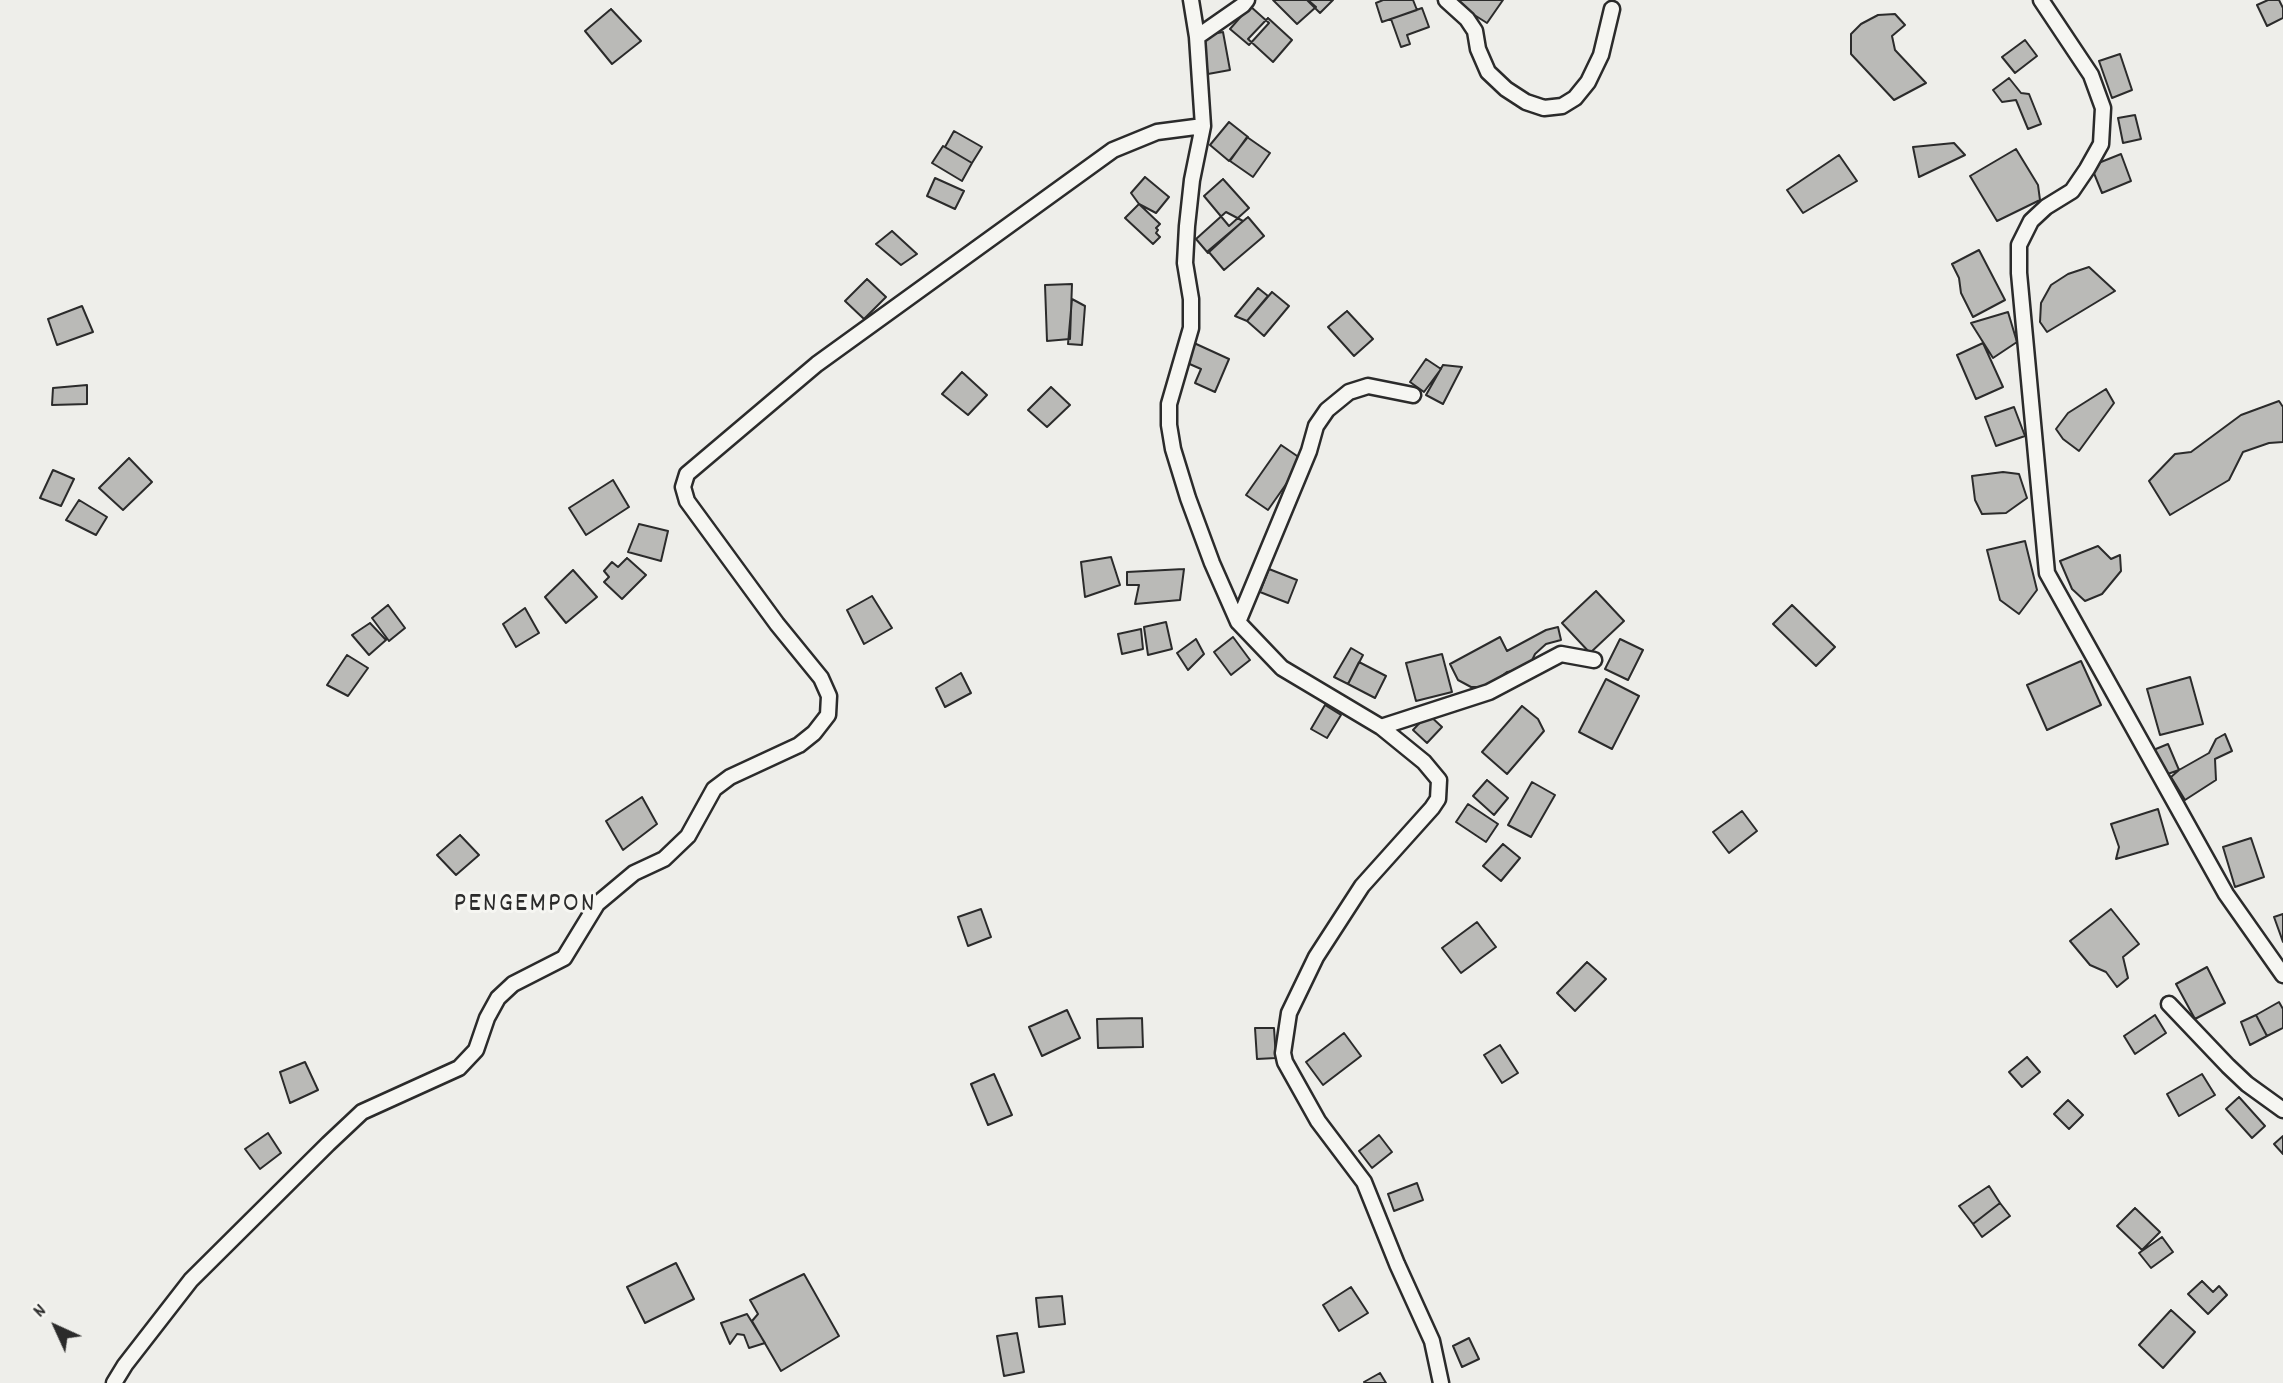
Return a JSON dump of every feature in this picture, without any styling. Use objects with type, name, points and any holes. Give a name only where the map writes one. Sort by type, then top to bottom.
[{"type":"street","points":[[1191,0],[1197,37],[1203,126],[1192,180],[1187,226],[1185,263],[1191,299],[1191,328],[1169,404],[1173,449],[1188,498],[1238,622],[1282,668],[1381,727],[1424,762],[1439,780],[1438,799],[1362,886],[1316,957],[1289,1013],[1283,1053],[1285,1062],[1318,1121],[1364,1182],[1432,1341],[1441,1383]]},
{"type":"street","points":[[1197,37],[1247,0]]},
{"type":"street","points":[[1446,0],[1467,19],[1475,31],[1478,49],[1488,72],[1506,89],[1527,102],[1544,108],[1562,106],[1576,98],[1588,82],[1601,55],[1612,9]]},
{"type":"street","points":[[2042,0],[2091,75],[2103,108],[2101,144],[2087,169],[2072,191],[2046,206],[2031,221],[2019,241],[2019,273],[2047,573],[2226,894],[2283,975]]},
{"type":"street","points":[[114,1383],[191,1280],[362,1112],[440,1079],[459,1068],[476,1050],[487,1018],[498,998],[513,984],[564,958],[597,904],[634,873],[664,859],[688,836],[715,789],[730,777],[799,745],[814,733],[828,715],[829,696],[821,678],[777,624],[687,501],[683,488],[687,474],[817,364],[1112,150],[1157,132],[1203,126]]},
{"type":"street","points":[[1238,622],[1309,451],[1316,426],[1327,410],[1349,392],[1368,386],[1413,395]]},
{"type":"street","points":[[1381,727],[1489,692],[1561,654],[1594,660]]},
{"type":"street","points":[[2169,1004],[2247,1084],[2283,1110]]},
{"type":"building","points":[[1273,0],[1308,0],[1316,7],[1297,24]]},
{"type":"building","points":[[1307,0],[1333,0],[1320,13]]},
{"type":"building","points":[[1383,0],[1413,0],[1417,10],[1382,22],[1376,3]]},
{"type":"building","points":[[1460,0],[1503,0],[1487,23],[1460,6]]},
{"type":"building","points":[[2268,0],[2279,0],[2283,8],[2283,18],[2267,26],[2257,5]]},
{"type":"building","points":[[1250,6],[1269,23],[1249,45],[1230,29]]},
{"type":"building","points":[[1422,8],[1429,27],[1407,35],[1410,44],[1401,47],[1391,19]]},
{"type":"building","points":[[611,9],[641,41],[612,64],[585,31]]},
{"type":"building","points":[[1895,14],[1905,25],[1892,36],[1895,50],[1926,83],[1894,100],[1851,54],[1851,34],[1861,24],[1878,15]]},
{"type":"building","points":[[1268,18],[1292,40],[1273,62],[1248,39]]},
{"type":"building","points":[[1223,32],[1230,70],[1208,74],[1201,36]]},
{"type":"building","points":[[2025,40],[2037,56],[2015,73],[2002,57]]},
{"type":"building","points":[[2120,54],[2132,90],[2112,98],[2099,61]]},
{"type":"building","points":[[2009,78],[2021,93],[2029,94],[2041,124],[2028,129],[2016,100],[2002,102],[1993,90]]},
{"type":"building","points":[[2135,115],[2141,139],[2123,143],[2118,118]]},
{"type":"building","points":[[1229,122],[1248,137],[1229,161],[1210,145]]},
{"type":"building","points":[[954,131],[982,147],[972,163],[945,147]]},
{"type":"building","points":[[1247,137],[1270,153],[1253,177],[1230,161]]},
{"type":"building","points":[[1954,143],[1965,155],[1919,177],[1913,147]]},
{"type":"building","points":[[943,146],[972,163],[962,181],[932,163]]},
{"type":"building","points":[[2016,149],[2038,185],[2040,200],[1997,221],[1970,176]]},
{"type":"building","points":[[2121,154],[2131,181],[2102,193],[2091,166]]},
{"type":"building","points":[[1839,155],[1857,181],[1803,213],[1787,190]]},
{"type":"building","points":[[1145,177],[1169,197],[1156,213],[1139,204],[1131,193]]},
{"type":"building","points":[[935,178],[964,191],[955,209],[927,196]]},
{"type":"building","points":[[1223,179],[1249,208],[1229,226],[1204,196]]},
{"type":"building","points":[[1139,204],[1160,224],[1156,233],[1160,237],[1153,244],[1125,218]]},
{"type":"building","points":[[1226,212],[1243,221],[1208,253],[1196,239]]},
{"type":"building","points":[[1248,217],[1264,236],[1224,270],[1208,251]]},
{"type":"building","points":[[892,231],[917,254],[901,265],[876,244]]},
{"type":"building","points":[[1979,250],[2005,300],[1973,317],[1961,293],[1959,278],[1952,264]]},
{"type":"building","points":[[2089,267],[2115,291],[2047,332],[2040,322],[2041,303],[2051,285],[2068,274]]},
{"type":"building","points":[[867,279],[886,297],[864,319],[845,301]]},
{"type":"building","points":[[1072,284],[1070,339],[1047,341],[1045,285]]},
{"type":"building","points":[[1258,288],[1268,296],[1247,321],[1235,316]]},
{"type":"building","points":[[1272,292],[1289,306],[1264,336],[1247,321]]},
{"type":"building","points":[[1072,299],[1085,306],[1082,345],[1068,344]]},
{"type":"building","points":[[82,306],[93,332],[57,345],[48,319]]},
{"type":"building","points":[[1347,311],[1373,339],[1354,356],[1328,327]]},
{"type":"building","points":[[2008,312],[2017,342],[1993,358],[1971,323]]},
{"type":"building","points":[[1194,343],[1229,359],[1215,392],[1195,383],[1201,369],[1185,362]]},
{"type":"building","points":[[1983,343],[2003,387],[1976,399],[1957,355]]},
{"type":"building","points":[[1426,359],[1441,369],[1424,392],[1410,382]]},
{"type":"building","points":[[1443,365],[1462,367],[1443,404],[1426,395]]},
{"type":"building","points":[[962,372],[987,395],[968,415],[942,394]]},
{"type":"building","points":[[87,385],[87,404],[52,405],[53,388]]},
{"type":"building","points":[[1051,387],[1070,405],[1047,427],[1028,410]]},
{"type":"building","points":[[2106,389],[2114,403],[2079,451],[2063,439],[2056,429],[2068,413]]},
{"type":"building","points":[[2279,401],[2283,407],[2283,442],[2269,443],[2243,452],[2229,480],[2170,515],[2149,481],[2175,454],[2191,452],[2241,415]]},
{"type":"building","points":[[2014,407],[2025,436],[1996,446],[1985,417]]},
{"type":"building","points":[[1281,445],[1303,460],[1268,510],[1246,495]]},
{"type":"building","points":[[129,458],[152,482],[123,510],[99,488]]},
{"type":"building","points":[[53,470],[74,479],[61,506],[40,498]]},
{"type":"building","points":[[2003,472],[2019,474],[2027,498],[2006,513],[1982,514],[1975,500],[1972,476]]},
{"type":"building","points":[[613,480],[629,507],[586,535],[569,508]]},
{"type":"building","points":[[79,500],[107,517],[96,535],[66,520]]},
{"type":"building","points":[[639,524],[668,531],[661,561],[628,552]]},
{"type":"building","points":[[2025,541],[2037,590],[2019,614],[2000,600],[1987,550]]},
{"type":"building","points":[[2098,546],[2111,559],[2120,555],[2121,571],[2102,594],[2085,601],[2072,589],[2060,561]]},
{"type":"building","points":[[1111,557],[1120,585],[1085,597],[1081,562]]},
{"type":"building","points":[[627,558],[646,575],[622,599],[604,582],[609,577],[604,571],[612,562],[618,567]]},
{"type":"building","points":[[1184,569],[1180,600],[1135,604],[1139,585],[1127,585],[1127,572]]},
{"type":"building","points":[[1269,569],[1297,580],[1288,603],[1260,592]]},
{"type":"building","points":[[573,570],[597,597],[566,623],[545,597]]},
{"type":"building","points":[[1596,591],[1624,621],[1590,653],[1562,623]]},
{"type":"building","points":[[872,596],[892,628],[864,644],[847,610]]},
{"type":"building","points":[[388,605],[405,628],[389,641],[372,618]]},
{"type":"building","points":[[1792,605],[1835,647],[1816,666],[1773,624]]},
{"type":"building","points":[[525,608],[539,633],[516,647],[503,624]]},
{"type":"building","points":[[1166,622],[1172,649],[1148,655],[1144,627]]},
{"type":"building","points":[[370,623],[386,640],[369,655],[352,635]]},
{"type":"building","points":[[1558,627],[1561,640],[1546,644],[1535,654],[1528,669],[1507,672],[1487,687],[1471,687],[1458,680],[1450,664],[1500,637],[1507,651],[1546,630]]},
{"type":"building","points":[[1141,629],[1143,649],[1122,654],[1118,634]]},
{"type":"building","points":[[1233,637],[1250,660],[1231,675],[1214,652]]},
{"type":"building","points":[[1196,639],[1204,654],[1188,670],[1177,653]]},
{"type":"building","points":[[1620,639],[1643,650],[1628,680],[1605,669]]},
{"type":"building","points":[[1351,648],[1363,655],[1348,684],[1334,677]]},
{"type":"building","points":[[1442,654],[1452,692],[1416,701],[1406,663]]},
{"type":"building","points":[[347,655],[368,668],[348,696],[327,685]]},
{"type":"building","points":[[2081,661],[2101,705],[2047,730],[2027,685]]},
{"type":"building","points":[[1359,662],[1386,676],[1375,698],[1348,684]]},
{"type":"building","points":[[961,673],[971,693],[945,707],[936,688]]},
{"type":"building","points":[[2190,677],[2203,724],[2160,735],[2147,689]]},
{"type":"building","points":[[1606,679],[1639,696],[1612,749],[1579,732]]},
{"type":"building","points":[[1325,705],[1341,715],[1327,738],[1311,729]]},
{"type":"building","points":[[1522,706],[1538,719],[1544,731],[1507,774],[1482,752]]},
{"type":"building","points":[[1428,714],[1442,727],[1427,743],[1413,730]]},
{"type":"building","points":[[2225,734],[2232,751],[2215,759],[2216,780],[2185,800],[2171,777],[2209,753],[2216,739]]},
{"type":"building","points":[[2168,744],[2179,770],[2162,776],[2151,751]]},
{"type":"building","points":[[1487,780],[1508,798],[1494,815],[1473,796]]},
{"type":"building","points":[[1532,782],[1555,795],[1531,837],[1508,825]]},
{"type":"building","points":[[642,797],[657,824],[623,850],[606,821]]},
{"type":"building","points":[[1468,804],[1498,824],[1486,842],[1456,822]]},
{"type":"building","points":[[2158,809],[2168,844],[2116,859],[2119,847],[2111,824]]},
{"type":"building","points":[[1742,811],[1757,831],[1729,853],[1713,832]]},
{"type":"building","points":[[460,835],[479,855],[456,875],[437,855]]},
{"type":"building","points":[[2251,838],[2264,877],[2235,887],[2223,847]]},
{"type":"building","points":[[1503,844],[1520,858],[1501,881],[1483,866]]},
{"type":"building","points":[[981,909],[991,937],[968,946],[958,917]]},
{"type":"building","points":[[2111,909],[2139,944],[2123,957],[2128,978],[2117,987],[2106,972],[2090,965],[2070,941]]},
{"type":"building","points":[[2283,914],[2283,942],[2274,917]]},
{"type":"building","points":[[1477,922],[1496,947],[1461,973],[1442,948]]},
{"type":"building","points":[[1587,962],[1606,979],[1575,1011],[1557,993]]},
{"type":"building","points":[[2207,967],[2225,1003],[2195,1019],[2176,984]]},
{"type":"building","points":[[2279,1002],[2283,1009],[2283,1028],[2267,1036],[2256,1015]]},
{"type":"building","points":[[1067,1010],[1080,1038],[1042,1056],[1029,1027]]},
{"type":"building","points":[[2155,1015],[2166,1033],[2135,1054],[2124,1036]]},
{"type":"building","points":[[2256,1015],[2267,1036],[2250,1045],[2241,1022]]},
{"type":"building","points":[[1142,1018],[1143,1047],[1098,1048],[1097,1019]]},
{"type":"building","points":[[1255,1028],[1274,1028],[1276,1058],[1257,1059]]},
{"type":"building","points":[[1344,1033],[1361,1056],[1323,1085],[1306,1062]]},
{"type":"building","points":[[1500,1045],[1518,1073],[1502,1083],[1484,1055]]},
{"type":"building","points":[[2027,1057],[2040,1072],[2022,1087],[2009,1072]]},
{"type":"building","points":[[305,1062],[318,1090],[290,1103],[280,1072]]},
{"type":"building","points":[[994,1074],[1012,1115],[988,1125],[971,1084]]},
{"type":"building","points":[[2202,1074],[2215,1095],[2179,1116],[2167,1094]]},
{"type":"building","points":[[2239,1097],[2265,1126],[2252,1138],[2226,1109]]},
{"type":"building","points":[[2068,1100],[2083,1115],[2069,1129],[2054,1114]]},
{"type":"building","points":[[268,1133],[281,1153],[260,1169],[245,1149]]},
{"type":"building","points":[[1379,1135],[1392,1152],[1372,1168],[1359,1151]]},
{"type":"building","points":[[2283,1136],[2283,1154],[2274,1144]]},
{"type":"building","points":[[1417,1183],[1423,1200],[1394,1211],[1388,1194]]},
{"type":"building","points":[[1989,1186],[2000,1203],[1973,1224],[1959,1206]]},
{"type":"building","points":[[2000,1203],[2010,1216],[1982,1237],[1973,1224]]},
{"type":"building","points":[[2135,1208],[2160,1232],[2142,1250],[2117,1226]]},
{"type":"building","points":[[2162,1237],[2173,1252],[2151,1268],[2139,1253]]},
{"type":"building","points":[[676,1263],[694,1299],[645,1323],[627,1287]]},
{"type":"building","points":[[804,1274],[839,1336],[781,1371],[752,1321],[758,1314],[750,1300]]},
{"type":"building","points":[[2202,1281],[2213,1292],[2219,1286],[2227,1295],[2208,1314],[2188,1294]]},
{"type":"building","points":[[1351,1287],[1368,1313],[1339,1331],[1323,1305]]},
{"type":"building","points":[[1062,1296],[1065,1324],[1039,1327],[1036,1298]]},
{"type":"building","points":[[2171,1310],[2195,1332],[2163,1368],[2139,1345]]},
{"type":"building","points":[[747,1314],[765,1343],[749,1348],[744,1335],[737,1334],[730,1344],[721,1323]]},
{"type":"building","points":[[1017,1333],[1024,1372],[1004,1376],[997,1336]]},
{"type":"building","points":[[1469,1338],[1479,1359],[1462,1367],[1453,1346]]},
{"type":"building","points":[[1380,1373],[1386,1383],[1364,1382]]},
{"type":"district","name":"PENGEMPON","points":[[525,906]]}]
